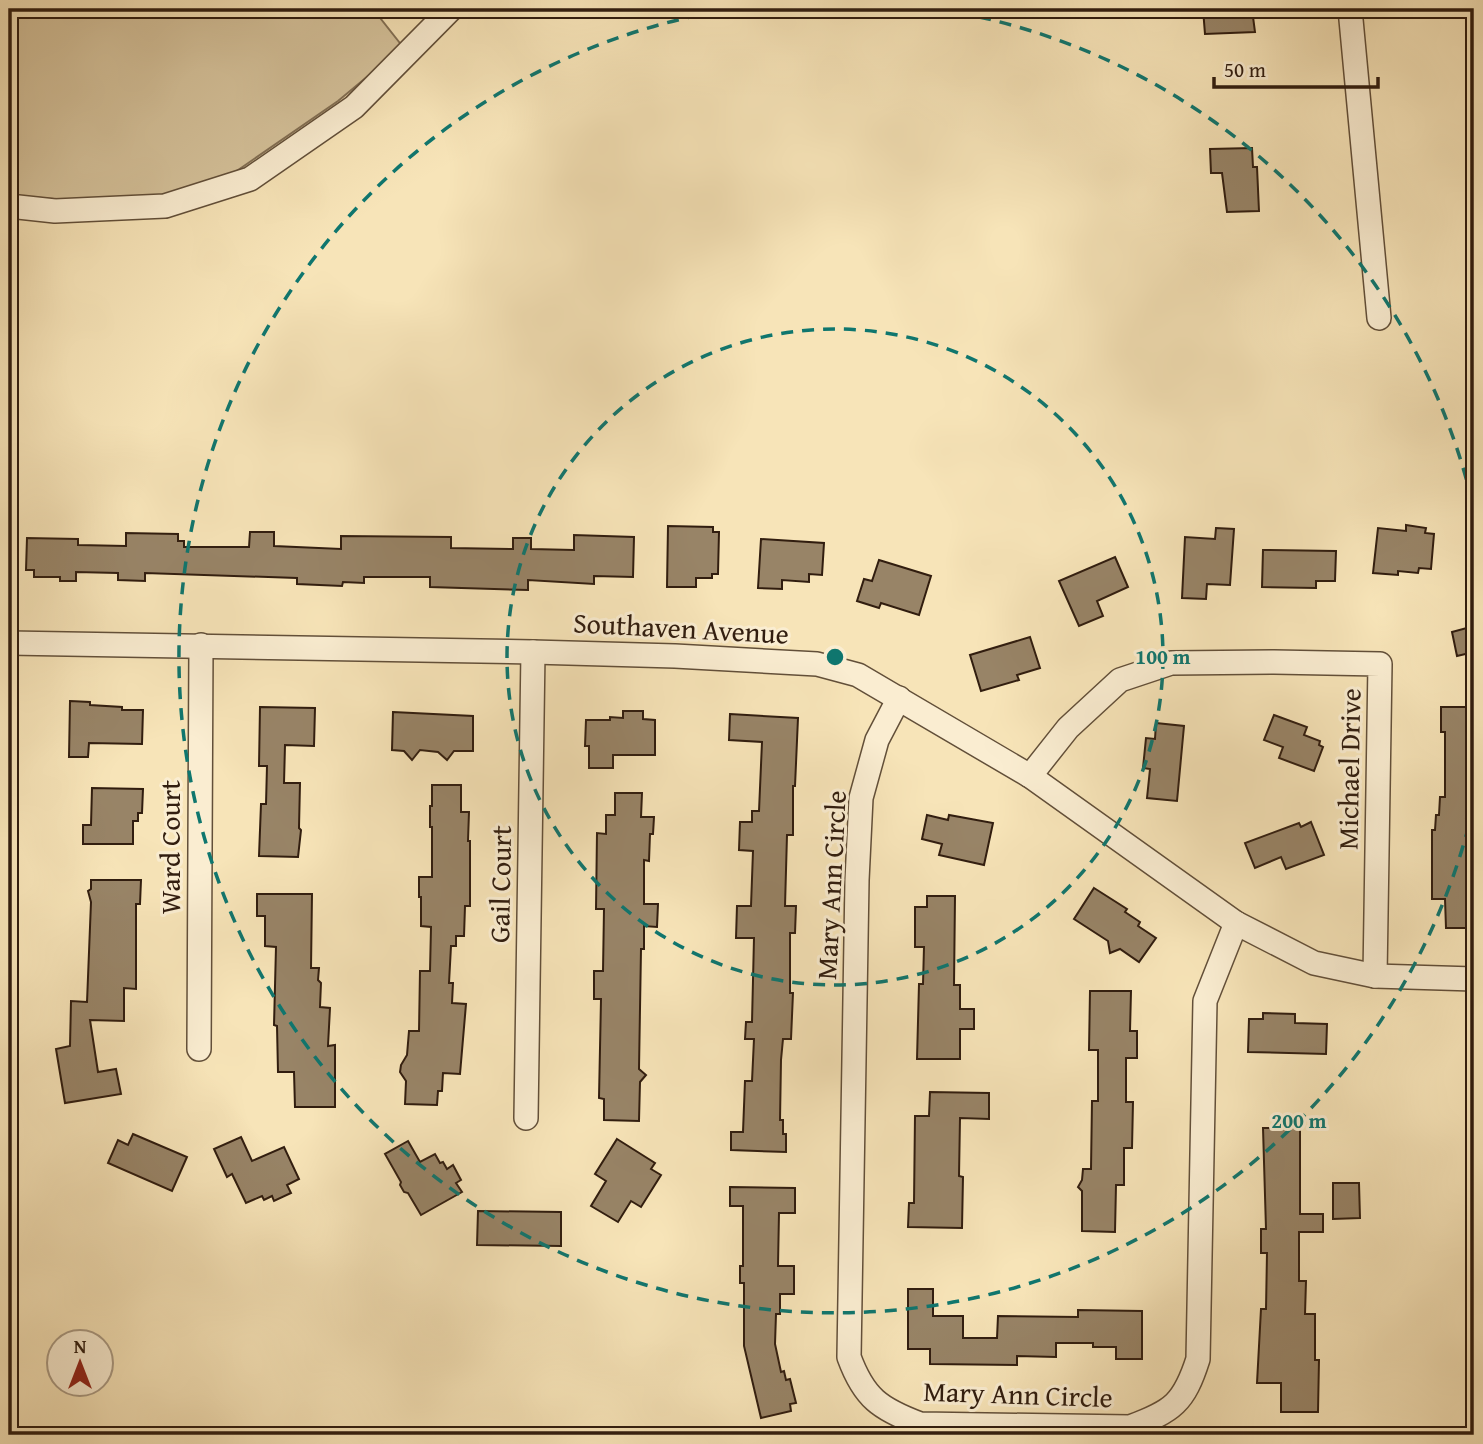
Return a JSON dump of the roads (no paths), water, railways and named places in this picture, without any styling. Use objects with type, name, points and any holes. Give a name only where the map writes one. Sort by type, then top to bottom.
[{"type":"street","points":[[9,206],[55,211],[165,206],[250,178],[354,107],[452,9]]},
{"type":"street","points":[[1350,9],[1378,318]]},
{"type":"street","name":"Southaven Avenue","points":[[9,643],[533,652],[817,664],[858,675],[1030,776],[1236,923],[1314,962],[1375,976],[1474,979]]},
{"type":"street","name":"Ward Court","points":[[199,1049],[201,646]]},
{"type":"street","name":"Gail Court","points":[[526,1118],[533,652]]},
{"type":"street","name":"Michael Drive","points":[[1030,776],[1068,729],[1120,680],[1171,663],[1380,664],[1375,976]]},
{"type":"street","name":"Mary Ann Circle","points":[[899,698],[877,740],[861,798],[857,880],[849,1357],[867,1396],[890,1413],[920,1424],[1130,1427],[1156,1418],[1179,1402],[1191,1381],[1198,1359],[1205,1001],[1236,923]]}]
